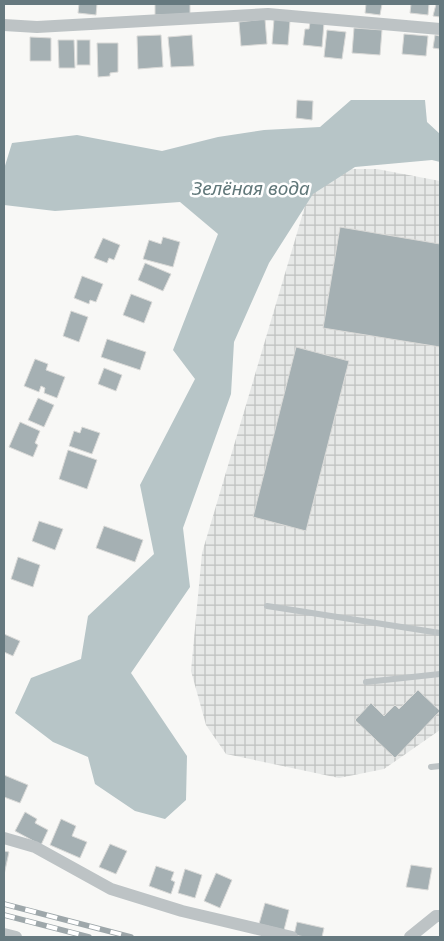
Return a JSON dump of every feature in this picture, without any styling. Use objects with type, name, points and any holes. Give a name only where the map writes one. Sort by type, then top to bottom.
[{"type":"street","points":[[4,25],[37,27],[268,14],[440,29]]},
{"type":"street","points":[[4,838],[35,846],[111,889],[182,911],[292,937]]},
{"type":"street","points":[[410,937],[436,916],[440,916]]},
{"type":"street","points":[[4,934],[16,937]]},
{"type":"lane","points":[[267,606],[440,634]]},
{"type":"lane","points":[[366,682],[440,674]]},
{"type":"lane","points":[[431,767],[440,766]]},
{"type":"shaded area","points":[[345,169],[377,169],[440,181],[440,730],[384,769],[339,778],[226,754],[206,725],[191,671],[202,553],[308,196]]},
{"type":"water","name":"Зелёная вода","points":[[351,100],[425,100],[427,122],[440,134],[440,162],[432,160],[355,167],[313,194],[269,263],[234,342],[231,394],[183,528],[190,587],[131,673],[187,756],[186,800],[165,819],[135,811],[95,784],[88,757],[53,742],[15,713],[31,678],[81,659],[88,616],[154,554],[140,485],[195,379],[173,350],[218,234],[180,202],[55,211],[4,205],[4,169],[12,143],[77,135],[162,151],[218,137],[264,130],[320,127]]},
{"type":"building","points":[[79,4],[97,4],[96,15],[78,13]]},
{"type":"building","points":[[155,4],[190,4],[190,14],[155,15]]},
{"type":"building","points":[[366,4],[382,4],[380,15],[365,13]]},
{"type":"building","points":[[411,4],[429,4],[428,15],[410,13]]},
{"type":"building","points":[[436,4],[440,4],[440,17],[433,16]]},
{"type":"building","points":[[265,19],[267,44],[241,46],[239,22]]},
{"type":"building","points":[[274,19],[290,21],[288,45],[272,44]]},
{"type":"building","points":[[310,22],[324,23],[322,47],[303,45],[305,29],[309,29]]},
{"type":"building","points":[[354,28],[382,30],[380,55],[352,53]]},
{"type":"building","points":[[327,30],[346,32],[342,59],[324,57]]},
{"type":"building","points":[[404,34],[428,36],[426,56],[402,54]]},
{"type":"building","points":[[161,35],[163,67],[138,69],[137,36]]},
{"type":"building","points":[[192,35],[194,66],[171,67],[168,37]]},
{"type":"building","points":[[435,35],[440,36],[440,49],[433,48]]},
{"type":"building","points":[[30,37],[51,38],[51,61],[30,61]]},
{"type":"building","points":[[58,40],[74,40],[75,68],[59,68]]},
{"type":"building","points":[[77,40],[90,40],[90,65],[77,65]]},
{"type":"building","points":[[97,43],[118,43],[118,72],[110,73],[110,76],[98,77]]},
{"type":"building","points":[[297,100],[313,101],[312,120],[296,118]]},
{"type":"building","points":[[340,227],[440,244],[440,347],[323,328]]},
{"type":"building","points":[[163,237],[180,242],[173,267],[143,259],[149,240],[161,244]]},
{"type":"building","points":[[103,238],[120,245],[114,260],[109,258],[107,263],[94,258]]},
{"type":"building","points":[[145,263],[171,274],[163,291],[138,280]]},
{"type":"building","points":[[82,276],[103,284],[96,302],[90,300],[89,304],[74,298]]},
{"type":"building","points":[[131,294],[152,302],[144,323],[123,315]]},
{"type":"building","points":[[71,311],[88,317],[79,342],[63,336]]},
{"type":"building","points":[[107,339],[146,352],[140,370],[101,357]]},
{"type":"building","points":[[296,347],[349,361],[306,531],[253,517]]},
{"type":"building","points":[[35,359],[48,364],[46,370],[65,377],[57,398],[44,393],[45,388],[41,386],[39,392],[24,386]]},
{"type":"building","points":[[104,368],[122,375],[116,391],[98,384]]},
{"type":"building","points":[[38,398],[54,405],[44,427],[28,420]]},
{"type":"building","points":[[20,422],[40,431],[35,443],[38,445],[33,457],[9,447]]},
{"type":"building","points":[[82,427],[100,433],[92,454],[69,446],[74,431],[80,433]]},
{"type":"building","points":[[68,450],[97,460],[87,489],[59,479]]},
{"type":"building","points":[[39,521],[63,529],[55,550],[32,541]]},
{"type":"building","points":[[104,526],[143,540],[135,562],[96,548]]},
{"type":"building","points":[[18,557],[40,565],[33,587],[11,579]]},
{"type":"building","points":[[4,634],[20,641],[13,656],[4,652]]},
{"type":"building","points":[[418,690],[440,711],[395,758],[355,720],[371,703],[384,716],[395,705],[399,709]]},
{"type":"building","points":[[4,775],[28,785],[20,803],[4,797]]},
{"type":"building","points":[[25,812],[37,819],[35,823],[48,830],[41,845],[15,831]]},
{"type":"building","points":[[61,819],[76,826],[72,836],[87,842],[80,858],[50,845]]},
{"type":"building","points":[[110,844],[127,851],[116,874],[99,867]]},
{"type":"building","points":[[4,851],[9,852],[4,875]]},
{"type":"building","points":[[411,865],[432,868],[428,890],[406,887]]},
{"type":"building","points":[[156,866],[174,872],[171,880],[175,882],[171,894],[149,886]]},
{"type":"building","points":[[185,869],[202,875],[195,898],[178,893]]},
{"type":"building","points":[[216,873],[232,880],[220,908],[204,901]]},
{"type":"building","points":[[265,903],[289,910],[284,930],[259,924]]},
{"type":"building","points":[[297,922],[324,928],[322,937],[294,935]]},
{"type":"railway","points":[[4,904],[131,937]]},
{"type":"railway","points":[[4,915],[89,937]]}]
